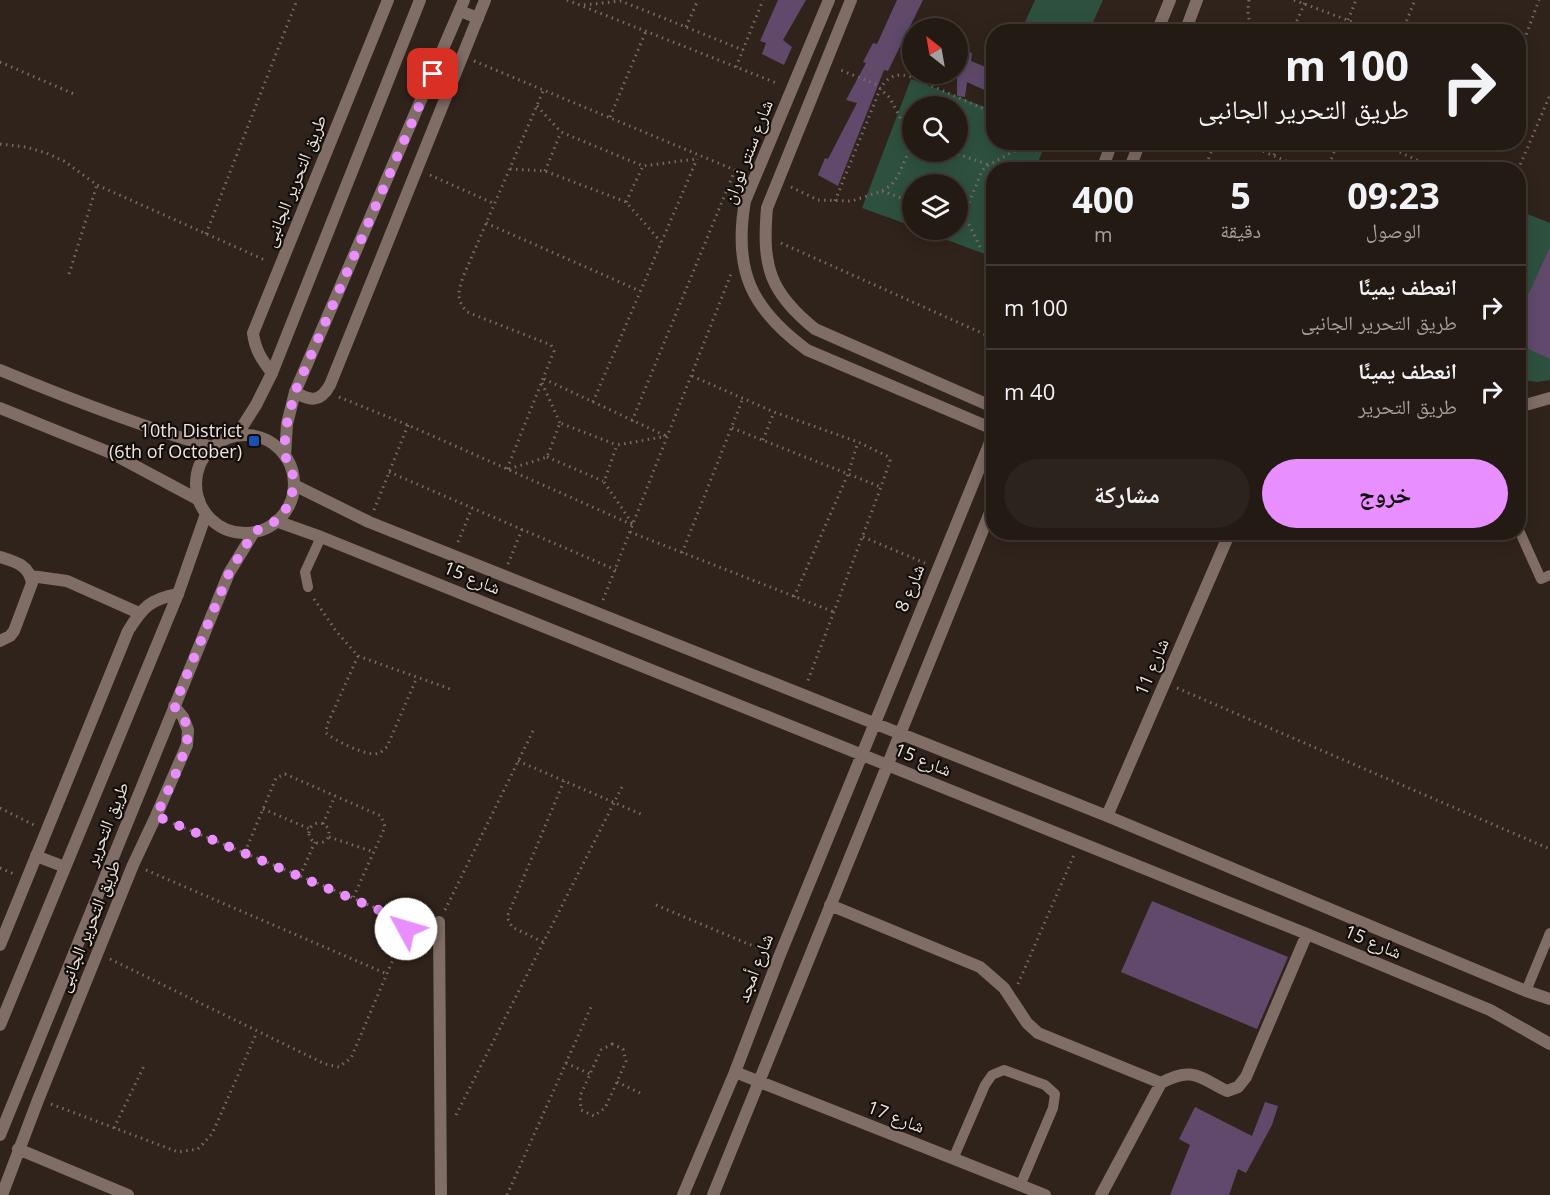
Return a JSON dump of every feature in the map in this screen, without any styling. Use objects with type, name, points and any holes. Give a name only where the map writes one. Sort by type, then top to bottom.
[{"type":"street","name":"طريق التحرير الجانبى","points":[[272,373],[255,347],[253,333],[388,0]]},
{"type":"street","points":[[237,435],[272,373],[420,0]]},
{"type":"street","points":[[295,392],[307,399],[318,398],[326,392],[486,0]]},
{"type":"street","name":"شارع سنتر نوران","points":[[829,0],[745,201],[741,225],[741,250],[748,280],[762,308],[782,332],[807,350],[986,426]]},
{"type":"street","points":[[850,0],[767,208],[765,236],[767,265],[778,290],[794,312],[815,329],[986,404]]},
{"type":"street","points":[[1160,24],[1170,0]]},
{"type":"street","points":[[1188,24],[1197,0]]},
{"type":"street","points":[[285,456],[287,423],[295,392],[462,5],[478,18]]},
{"type":"street","points":[[0,370],[95,409],[212,447]]},
{"type":"street","points":[[1526,404],[1550,398]]},
{"type":"street","points":[[0,408],[111,453],[199,500]]},
{"type":"street","points":[[237,435],[259,437],[278,448],[292,470],[294,485],[289,505],[276,521],[254,532],[228,530],[213,521],[206,514],[196,491],[200,462],[212,447],[228,437],[237,435]]},
{"type":"street","name":"شارع 8","points":[[862,754],[986,452]]},
{"type":"street","name":"شارع 15","points":[[294,485],[369,522],[1107,816],[1526,992],[1550,999]]},
{"type":"street","name":"طريق التحرير","points":[[0,1025],[178,594],[206,514]]},
{"type":"street","name":"شارع 15","points":[[276,521],[321,537],[1306,934],[1490,1011],[1550,1044]]},
{"type":"street","points":[[713,1195],[986,522]]},
{"type":"street","name":"طريق التحرير","points":[[0,1135],[229,573],[254,532]]},
{"type":"street","name":"شارع 11","points":[[1107,816],[1227,540]]},
{"type":"street","points":[[0,557],[20,564],[31,576],[67,580],[139,613]]},
{"type":"street","points":[[0,641],[14,631],[31,590],[31,576]]},
{"type":"street","points":[[0,945],[128,631],[139,613],[150,603],[178,594]]},
{"type":"street","name":"طريق التحرير الجانبى","points":[[2,1195],[18,1149],[134,865],[187,745],[188,730],[183,717],[174,706]]},
{"type":"street","name":"شارع أمجد","points":[[683,1195],[735,1072],[778,957],[862,754]]},
{"type":"street","points":[[36,856],[65,867]]},
{"type":"street","points":[[830,905],[980,967],[994,978],[1012,999],[1027,1023],[1038,1034],[1161,1083]]},
{"type":"street","points":[[439,922],[441,1195]]},
{"type":"street","points":[[1101,1195],[1161,1083],[1175,1075],[1190,1073],[1227,1091],[1238,1087],[1246,1077],[1306,934]]},
{"type":"street","name":"شارع 17","points":[[735,1072],[1045,1195]]},
{"type":"street","points":[[18,1149],[128,1195]]},
{"type":"lane","points":[[308,587],[305,572],[321,537]]},
{"type":"lane","points":[[1523,540],[1541,579],[1550,575]]},
{"type":"lane","points":[[1526,992],[1550,933]]},
{"type":"lane","points":[[953,1159],[985,1085],[992,1075],[1004,1070],[1045,1085],[1055,1094],[1053,1108],[1020,1186]]},
{"type":"path","points":[[206,234],[297,0]]},
{"type":"path","points":[[568,0],[792,89]]},
{"type":"path","points":[[582,6],[621,0],[743,50]]},
{"type":"path","points":[[686,27],[698,0]]},
{"type":"path","points":[[736,67],[763,0]]},
{"type":"path","points":[[1249,0],[1247,13],[1250,24]]},
{"type":"path","points":[[1294,0],[1305,2],[1358,24]]},
{"type":"path","points":[[1348,20],[1356,0]]},
{"type":"path","points":[[1405,24],[1415,0]]},
{"type":"path","points":[[1526,35],[1539,0]]},
{"type":"path","points":[[1295,24],[1305,2]]},
{"type":"path","points":[[610,117],[646,31]]},
{"type":"path","points":[[462,55],[754,178]]},
{"type":"path","points":[[0,62],[74,94]]},
{"type":"path","points":[[825,64],[881,87],[890,98],[902,121]]},
{"type":"path","points":[[835,201],[881,87],[888,77],[900,74],[912,77],[986,110]]},
{"type":"path","points":[[507,469],[554,351],[551,345],[467,312],[460,304],[459,292],[463,277],[544,89]]},
{"type":"path","points":[[1521,162],[1550,95]]},
{"type":"path","points":[[537,106],[561,132],[643,166],[704,157]]},
{"type":"path","points":[[545,171],[561,132]]},
{"type":"path","points":[[0,144],[26,147],[46,153],[64,161],[97,185],[280,267]]},
{"type":"path","points":[[994,162],[1016,150]]},
{"type":"path","points":[[1261,150],[1289,162]]},
{"type":"path","points":[[1274,155],[1276,150]]},
{"type":"path","points":[[1395,150],[1421,162]]},
{"type":"path","points":[[968,158],[986,164]]},
{"type":"path","points":[[593,402],[696,159]]},
{"type":"path","points":[[778,181],[818,200],[852,201],[882,191],[891,185],[904,162]]},
{"type":"path","points":[[626,201],[643,166]]},
{"type":"path","points":[[968,205],[982,171],[986,168]]},
{"type":"path","points":[[417,169],[495,204]]},
{"type":"path","points":[[510,169],[545,171],[626,201],[662,242]]},
{"type":"path","points":[[632,421],[735,170]]},
{"type":"path","points":[[69,274],[97,185]]},
{"type":"path","points":[[882,191],[902,198]]},
{"type":"path","points":[[486,223],[640,291]]},
{"type":"path","points":[[968,225],[980,247]]},
{"type":"path","points":[[765,236],[986,335]]},
{"type":"path","points":[[598,613],[741,250]]},
{"type":"path","points":[[692,376],[774,412],[858,442],[889,458],[881,487],[802,694]]},
{"type":"path","points":[[543,381],[668,436]]},
{"type":"path","points":[[543,381],[560,423],[547,457]]},
{"type":"path","points":[[326,392],[633,525]]},
{"type":"path","points":[[682,553],[743,398]]},
{"type":"path","points":[[763,440],[774,412]]},
{"type":"path","points":[[560,423],[617,445],[668,436]]},
{"type":"path","points":[[369,522],[408,426]]},
{"type":"path","points":[[732,428],[881,487]]},
{"type":"path","points":[[794,597],[848,474],[858,442]]},
{"type":"path","points":[[604,482],[617,445]]},
{"type":"path","points":[[507,469],[547,457],[604,482],[633,525]]},
{"type":"path","points":[[389,472],[616,570]]},
{"type":"path","points":[[453,555],[472,508]]},
{"type":"path","points":[[503,575],[522,529]]},
{"type":"path","points":[[630,532],[834,612]]},
{"type":"path","points":[[862,537],[938,568]]},
{"type":"path","points":[[308,587],[321,612],[358,656],[453,690]]},
{"type":"path","points":[[358,656],[327,725],[326,733],[333,740],[370,754],[379,753],[387,747],[417,676]]},
{"type":"path","points":[[1165,682],[1550,849]]},
{"type":"path","points":[[439,922],[533,731]]},
{"type":"path","points":[[519,761],[642,815]]},
{"type":"path","points":[[245,852],[276,778],[285,774],[381,816],[385,827],[353,898]]},
{"type":"path","points":[[543,942],[512,927],[507,917],[564,781]]},
{"type":"path","points":[[455,1116],[624,785]]},
{"type":"path","points":[[323,824],[335,796]]},
{"type":"path","points":[[0,808],[46,832]]},
{"type":"path","points":[[263,809],[310,829]]},
{"type":"path","points":[[98,953],[257,1032],[325,1064],[339,1067],[351,1058],[387,975],[406,929],[405,923],[353,898],[156,816]]},
{"type":"path","points":[[313,824],[323,824],[328,827],[326,841],[315,842],[309,834],[313,824]]},
{"type":"path","points":[[328,837],[374,852]]},
{"type":"path","points":[[300,876],[315,842]]},
{"type":"path","points":[[1012,999],[1080,842]]},
{"type":"path","points":[[134,865],[387,975]]},
{"type":"path","points":[[656,905],[778,957]]},
{"type":"path","points":[[507,1195],[591,1007]]},
{"type":"path","points":[[38,1100],[178,1152],[198,1149],[212,1134],[257,1032]]},
{"type":"path","points":[[612,1044],[623,1049],[626,1061],[617,1082],[605,1108],[594,1116],[582,1110],[580,1096],[590,1074],[601,1050],[612,1044]]},
{"type":"path","points":[[566,1064],[590,1074]]},
{"type":"path","points":[[114,1128],[144,1066]]},
{"type":"path","points":[[617,1082],[640,1092]]},
{"type":"green space","points":[[1035,0],[1103,0],[1092,24],[1024,24]]},
{"type":"green space","points":[[909,84],[924,84],[956,96],[905,96]]},
{"type":"green space","points":[[968,101],[986,107],[986,150],[1043,150],[1038,162],[986,162],[986,254],[947,240],[968,240],[968,174],[902,174],[902,222],[862,208],[902,103],[902,162],[968,162]]},
{"type":"green space","points":[[1526,213],[1550,223],[1550,380],[1537,382],[1526,380]]},
{"type":"building","points":[[778,0],[806,0],[783,40],[792,47],[784,65],[762,54],[766,43],[760,41]]},
{"type":"building","points":[[897,0],[923,0],[914,18],[902,18],[902,43],[888,71],[884,70],[838,186],[818,175],[825,158],[828,159],[857,103],[846,100],[866,63],[863,62],[873,43],[877,44]]},
{"type":"building","points":[[968,51],[972,53],[971,61],[986,67],[986,91],[968,82]]},
{"type":"building","points":[[957,84],[967,84],[965,96],[957,96]]},
{"type":"building","points":[[1550,247],[1550,359],[1526,348],[1526,300]]},
{"type":"building","points":[[1152,901],[1288,957],[1257,1029],[1121,972]]},
{"type":"building","points":[[1265,1102],[1278,1106],[1272,1125],[1246,1173],[1238,1169],[1229,1195],[1170,1195],[1190,1145],[1179,1139],[1195,1107],[1252,1136]]},
{"type":"place","name":"10th District (6th of October)","points":[[254,441]]},
{"type":"route","points":[[406,929],[405,923],[398,918],[156,816],[187,745],[188,730],[183,717],[174,706],[229,573],[254,532],[276,521],[289,505],[294,485],[292,470],[285,456],[285,440],[295,392],[433,74]]}]
